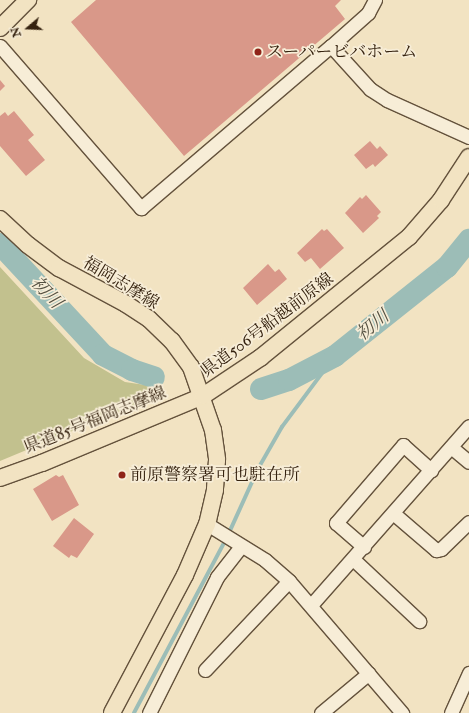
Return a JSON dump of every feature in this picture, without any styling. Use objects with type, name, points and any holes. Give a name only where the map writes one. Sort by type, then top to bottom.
[{"type":"main road","points":[[0,28],[28,0]]},
{"type":"main road","name":"県道506号船越前原線","points":[[112,713],[186,575],[207,524],[215,490],[217,460],[213,430],[203,396],[260,358],[410,237],[441,200],[469,157]]},
{"type":"main road","name":"福岡志摩線","points":[[0,219],[28,245],[59,268],[149,319],[172,341],[191,367],[203,396]]},
{"type":"main road","name":"県道85号福岡志摩線","points":[[0,478],[42,463],[203,396]]},
{"type":"street","points":[[0,46],[141,208],[331,46],[368,13],[375,0]]},
{"type":"street","points":[[331,46],[376,92],[469,137]]},
{"type":"street","points":[[312,604],[364,547],[469,426]]},
{"type":"street","points":[[364,547],[336,523],[403,445],[431,470]]},
{"type":"street","points":[[451,447],[469,462]]},
{"type":"street","points":[[393,513],[436,550],[441,549],[469,522]]},
{"type":"street","points":[[207,524],[238,545],[265,560],[289,581],[312,604],[369,673],[395,710]]},
{"type":"street","points":[[149,713],[217,577],[238,545]]},
{"type":"street","points":[[353,559],[419,621]]},
{"type":"street","points":[[205,670],[289,581]]},
{"type":"street","points":[[321,713],[369,673]]},
{"type":"street","points":[[451,713],[469,673]]},
{"type":"shaded area","points":[[0,267],[84,358],[125,382],[152,386],[154,397],[0,461]]},
{"type":"building","points":[[96,0],[341,0],[335,6],[345,19],[184,156],[71,22]]},
{"type":"building","points":[[0,80],[5,86],[0,91]]},
{"type":"building","points":[[14,111],[34,135],[28,140],[45,160],[26,176],[0,146],[0,116],[5,112],[8,116]]},
{"type":"building","points":[[370,141],[377,149],[380,146],[388,155],[375,167],[373,164],[366,169],[354,155]]},
{"type":"building","points":[[366,195],[381,212],[377,216],[379,218],[363,233],[345,213],[360,197],[362,199]]},
{"type":"building","points":[[322,229],[324,231],[327,229],[344,248],[320,269],[311,258],[305,262],[297,253]]},
{"type":"building","points":[[268,264],[275,272],[279,269],[287,279],[257,305],[243,288]]},
{"type":"building","points":[[56,475],[59,477],[63,475],[79,505],[52,521],[33,489]]},
{"type":"building","points":[[74,518],[94,534],[77,558],[71,555],[69,558],[53,546]]},
{"type":"waterway","name":"初川","points":[[261,389],[289,380],[335,356],[447,267],[469,240]]},
{"type":"waterway","name":"初川","points":[[0,244],[103,355],[132,370],[154,377]]},
{"type":"waterway","points":[[229,533],[258,469],[282,427],[335,356]]},
{"type":"waterway","points":[[134,713],[226,539]]},
{"type":"place","name":"スーパービバホーム","points":[[258,52]]},
{"type":"place","name":"前原警察署可也駐在所","points":[[122,475]]}]
